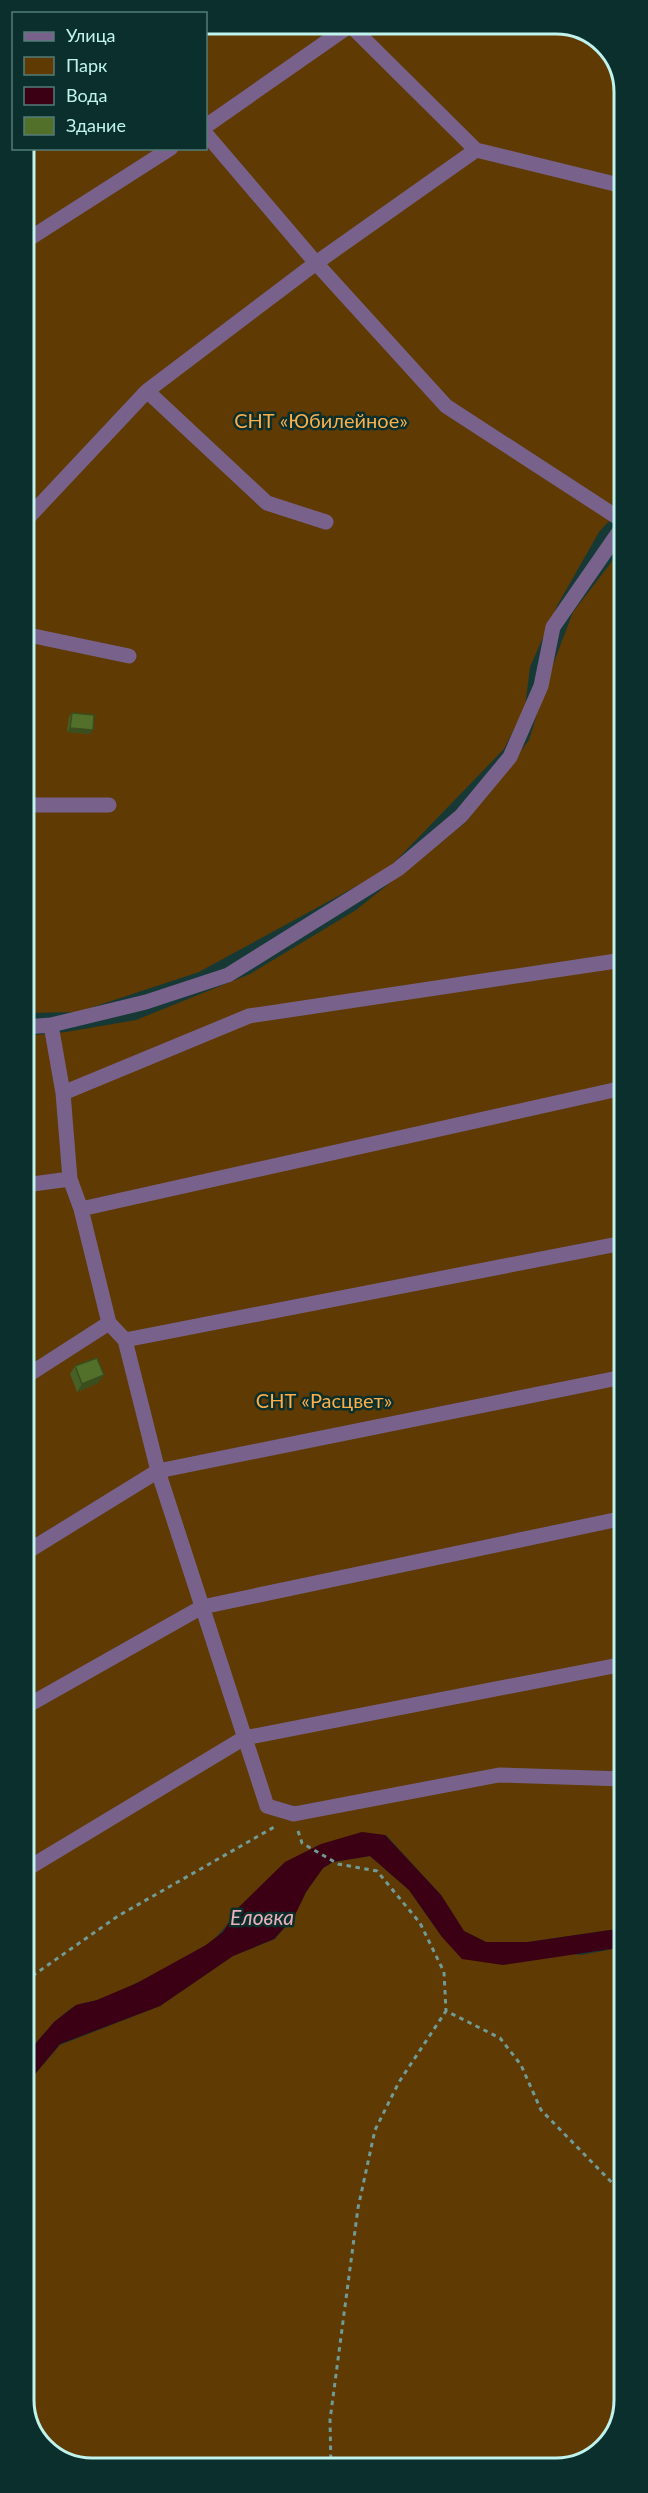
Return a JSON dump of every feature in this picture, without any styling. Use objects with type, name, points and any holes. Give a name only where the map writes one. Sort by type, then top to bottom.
[{"type":"street","points":[[207,125],[336,35]]},
{"type":"street","points":[[360,35],[476,150],[614,184]]},
{"type":"street","points":[[207,135],[316,263],[446,406],[614,515]]},
{"type":"street","points":[[34,236],[168,150]]},
{"type":"street","points":[[34,511],[147,391],[316,263],[476,150]]},
{"type":"street","points":[[147,391],[267,503],[326,522]]},
{"type":"street","points":[[34,1026],[51,1025],[146,1002],[228,975],[398,869],[461,816],[510,757],[540,686],[553,627],[614,539]]},
{"type":"street","points":[[34,636],[129,656]]},
{"type":"street","points":[[34,806],[109,806]]},
{"type":"street","points":[[63,1093],[249,1016],[614,961]]},
{"type":"street","points":[[51,1025],[63,1093],[70,1179],[81,1209],[109,1323],[124,1340],[158,1471],[267,1806],[294,1814],[499,1775],[614,1779]]},
{"type":"street","points":[[81,1209],[614,1090]]},
{"type":"street","points":[[34,1184],[70,1179]]},
{"type":"street","points":[[124,1340],[614,1244]]},
{"type":"street","points":[[34,1371],[109,1323]]},
{"type":"street","points":[[34,1547],[158,1471],[614,1379]]},
{"type":"street","points":[[34,1702],[202,1607],[614,1520]]},
{"type":"street","points":[[34,1865],[244,1738],[614,1666]]},
{"type":"path","points":[[34,1975],[118,1916],[268,1832],[294,1814]]},
{"type":"path","points":[[302,1844],[338,1864],[377,1871],[420,1923],[444,1972],[446,2011],[399,2082],[375,2130],[358,2208],[342,2326],[330,2420],[331,2458]]},
{"type":"path","points":[[446,2011],[500,2037],[521,2065],[541,2110],[614,2185]]},
{"type":"green space","name":"СНТ «Юбилейное»","points":[[207,34],[559,35],[571,36],[585,42],[606,63],[614,92],[614,519],[599,532],[557,606],[530,667],[525,707],[504,749],[388,869],[199,972],[78,1012],[34,1013],[34,150],[207,150]]},
{"type":"green space","name":"СНТ «Расцвет»","points":[[614,559],[614,1929],[528,1942],[486,1942],[464,1931],[441,1895],[386,1835],[252,1895],[219,1934],[206,1945],[130,1986],[104,1998],[73,2007],[53,2023],[34,2045],[34,1035],[136,1020],[250,974],[356,910],[466,822],[529,740],[549,675],[573,612]]},
{"type":"green space","points":[[370,1856],[409,1890],[442,1937],[581,1955],[614,1949],[614,2401],[609,2423],[599,2439],[585,2451],[556,2458],[89,2458],[63,2451],[42,2430],[34,2401],[34,2075],[60,2045],[160,2006],[233,1956],[275,1939],[294,1917],[306,1892],[323,1868],[333,1862]]},
{"type":"water","name":"Еловка","points":[[362,1832],[385,1835],[441,1895],[464,1931],[486,1942],[528,1942],[614,1929],[614,1948],[503,1965],[462,1959],[442,1937],[409,1890],[370,1856],[333,1862],[323,1868],[306,1892],[294,1917],[274,1939],[233,1956],[160,2006],[60,2044],[34,2075],[34,2045],[54,2022],[76,2005],[97,2000],[137,1983],[206,1945],[223,1932],[239,1907],[285,1862],[321,1844]]},
{"type":"building","points":[[72,713],[94,715],[93,730],[70,728]]},
{"type":"building","points":[[97,1358],[104,1375],[82,1384],[75,1366]]}]
